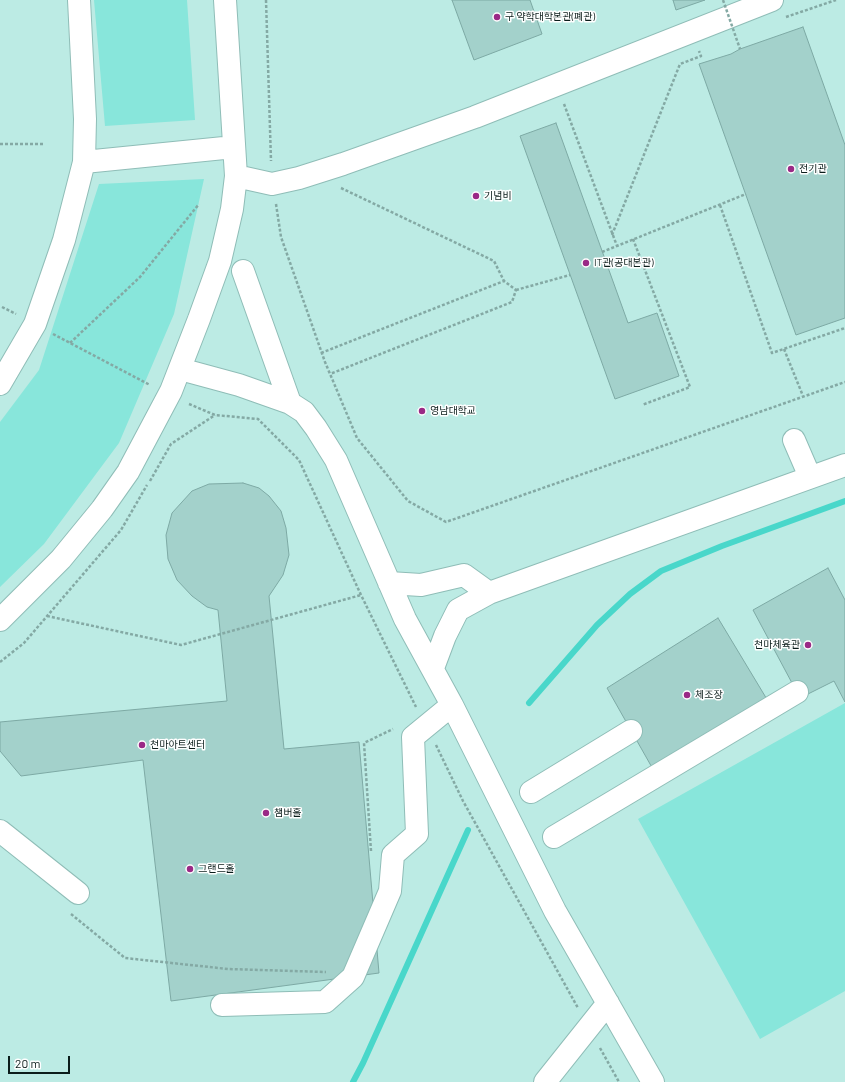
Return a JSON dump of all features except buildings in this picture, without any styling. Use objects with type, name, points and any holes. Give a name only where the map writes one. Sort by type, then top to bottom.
[{"type":"street","points":[[0,384],[35,324],[64,240],[84,162],[85,119],[79,0]]},
{"type":"street","points":[[0,620],[61,559],[102,509],[128,472],[169,395],[220,261],[232,209],[236,176],[225,0]]},
{"type":"street","points":[[236,176],[272,184],[336,167],[475,117],[772,0]]},
{"type":"street","points":[[84,162],[234,147]]},
{"type":"street","points":[[243,271],[290,403]]},
{"type":"street","points":[[180,369],[239,385],[290,403],[304,412],[316,428],[336,460],[405,619],[433,668],[555,911],[653,1082]]},
{"type":"street","points":[[794,440],[810,477]]},
{"type":"street","points":[[433,668],[445,636],[458,610],[489,593],[845,465]]},
{"type":"street","points":[[389,583],[421,585],[464,574],[489,593]]},
{"type":"street","points":[[554,836],[797,692]]},
{"type":"street","points":[[222,1005],[325,1002],[353,977],[390,891],[393,855],[417,834],[413,737],[452,705]]},
{"type":"street","points":[[531,792],[631,731]]},
{"type":"street","points":[[0,831],[72,901]]},
{"type":"street","points":[[545,1082],[608,1003]]},
{"type":"path","points":[[266,0],[272,184],[281,238],[321,353],[357,438],[408,501],[446,522],[845,382]]},
{"type":"path","points":[[723,0],[740,49]]},
{"type":"path","points":[[612,235],[680,64],[701,56],[698,48]]},
{"type":"path","points":[[564,103],[617,246]]},
{"type":"path","points":[[0,144],[43,144]]},
{"type":"path","points":[[338,186],[494,261],[504,281],[516,290]]},
{"type":"path","points":[[602,252],[746,194]]},
{"type":"path","points":[[70,343],[140,277],[198,204]]},
{"type":"path","points":[[720,205],[772,353],[845,328]]},
{"type":"path","points":[[633,239],[690,387],[642,405]]},
{"type":"path","points":[[516,290],[570,275]]},
{"type":"path","points":[[321,353],[504,281]]},
{"type":"path","points":[[330,374],[512,302],[516,290]]},
{"type":"path","points":[[2,307],[169,395],[214,415],[258,419],[299,460],[361,595],[463,801],[618,1082]]},
{"type":"path","points":[[784,349],[803,396]]},
{"type":"path","points":[[47,616],[181,645],[361,595]]},
{"type":"path","points":[[371,854],[364,743],[400,726]]},
{"type":"path","points":[[72,901],[125,958],[228,969],[331,972]]},
{"type":"shaded area","points":[[94,0],[187,0],[195,120],[105,126]]},
{"type":"shaded area","points":[[204,179],[174,314],[119,443],[44,544],[0,587],[0,422],[39,370],[99,184]]},
{"type":"shaded area","points":[[845,703],[845,991],[760,1039],[638,819]]},
{"type":"waterway","points":[[529,703],[597,625],[630,594],[661,571],[722,546],[845,501]]},
{"type":"waterway","points":[[353,1082],[363,1063],[468,830]]},
{"type":"place","name":"구 약학대학본관(폐관)","points":[[497,17]]},
{"type":"place","name":"전기관","points":[[791,169]]},
{"type":"place","name":"기념비","points":[[476,196]]},
{"type":"place","name":"IT관(공대본관)","points":[[586,263]]},
{"type":"place","name":"영남대학교","points":[[422,411]]},
{"type":"place","name":"천마체육관","points":[[808,645]]},
{"type":"place","name":"체조장","points":[[687,695]]},
{"type":"place","name":"천마아트센터","points":[[142,745]]},
{"type":"place","name":"챔버홀","points":[[266,813]]},
{"type":"place","name":"그랜드홀","points":[[190,869]]}]
